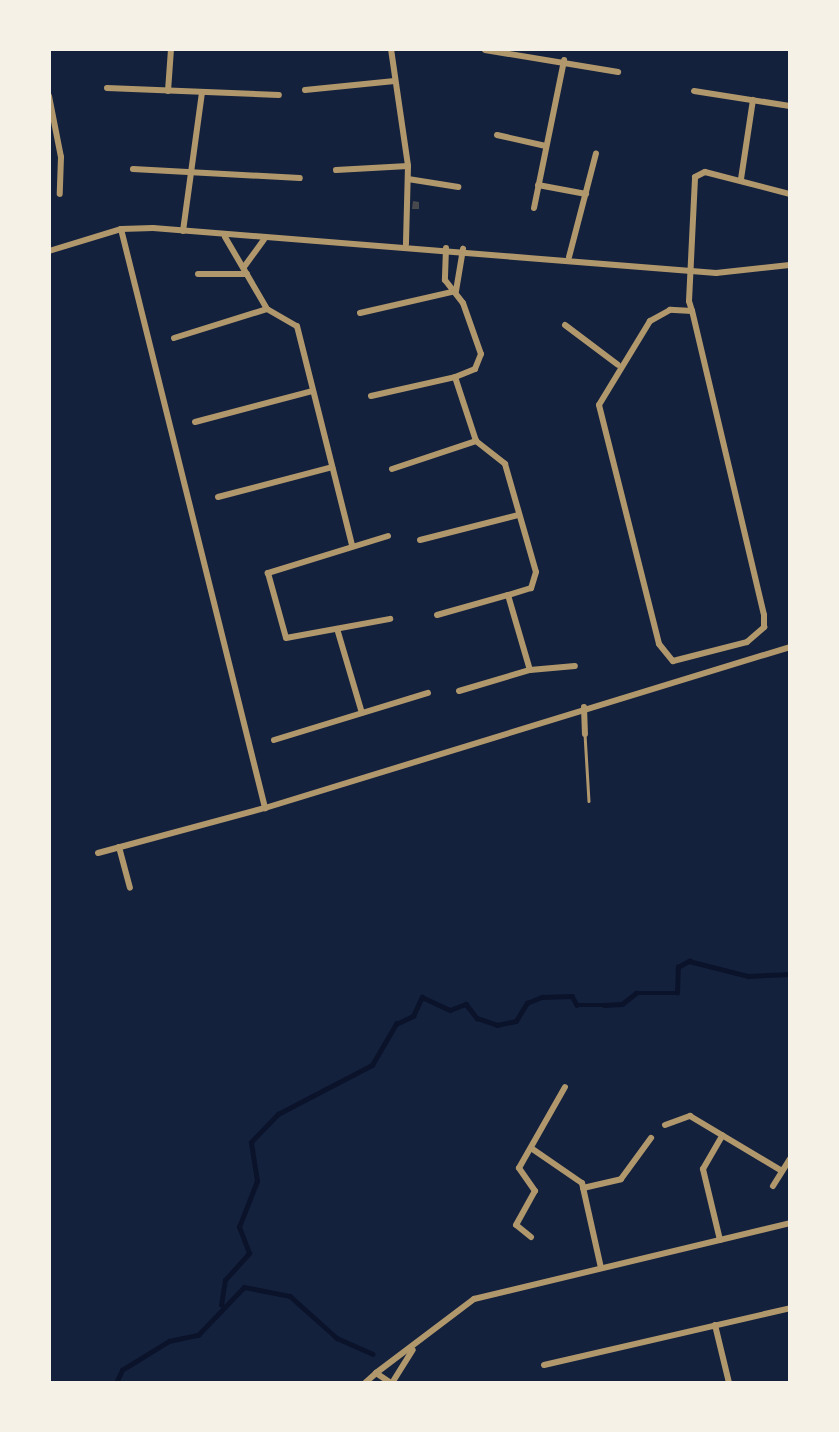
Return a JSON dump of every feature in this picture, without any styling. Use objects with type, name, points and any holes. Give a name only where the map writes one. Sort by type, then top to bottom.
[{"type":"street","points":[[169,91],[170,49]]},
{"type":"street","points":[[391,49],[408,166],[406,244]]},
{"type":"street","points":[[485,50],[564,60],[618,72]]},
{"type":"street","points":[[534,208],[564,60]]},
{"type":"street","points":[[305,90],[395,82]]},
{"type":"street","points":[[107,88],[279,95]]},
{"type":"street","points":[[694,91],[790,106]]},
{"type":"street","points":[[183,231],[202,92]]},
{"type":"street","points":[[49,96],[61,157],[60,194]]},
{"type":"street","points":[[741,179],[753,100]]},
{"type":"street","points":[[497,135],[546,146]]},
{"type":"street","points":[[569,257],[596,153]]},
{"type":"street","points":[[336,170],[408,166]]},
{"type":"street","points":[[133,169],[300,178]]},
{"type":"street","points":[[692,312],[659,313],[618,365],[599,405],[599,423],[636,535],[664,656],[673,661],[758,637],[764,615],[692,312],[688,270],[695,177],[705,172],[741,179],[790,194]]},
{"type":"street","points":[[408,179],[458,187]]},
{"type":"street","points":[[538,185],[586,194]]},
{"type":"street","points":[[121,229],[265,808]]},
{"type":"street","points":[[49,251],[121,229],[183,231],[225,237],[406,244],[688,270],[790,265]]},
{"type":"street","points":[[225,237],[267,309],[297,326],[352,545]]},
{"type":"street","points":[[246,271],[264,239]]},
{"type":"street","points":[[371,396],[456,377],[475,369],[481,354],[456,291],[445,277],[446,248]]},
{"type":"street","points":[[456,291],[463,249]]},
{"type":"street","points":[[198,274],[246,271]]},
{"type":"street","points":[[360,313],[456,291]]},
{"type":"street","points":[[174,338],[267,309]]},
{"type":"street","points":[[565,325],[618,365]]},
{"type":"street","points":[[437,615],[508,595],[536,582],[501,457],[476,441],[456,377]]},
{"type":"street","points":[[195,422],[312,391]]},
{"type":"street","points":[[391,469],[476,441]]},
{"type":"street","points":[[218,497],[332,467]]},
{"type":"street","points":[[420,540],[518,515]]},
{"type":"street","points":[[388,536],[268,573],[286,638],[338,632],[390,619]]},
{"type":"street","points":[[508,595],[530,670]]},
{"type":"street","points":[[338,632],[362,713]]},
{"type":"street","points":[[98,853],[265,808],[584,706],[790,647]]},
{"type":"street","points":[[459,691],[530,670],[575,666]]},
{"type":"street","points":[[274,740],[428,693]]},
{"type":"street","points":[[584,706],[585,734]]},
{"type":"street","points":[[119,847],[130,888]]},
{"type":"street","points":[[531,1237],[515,1222],[535,1191],[519,1171],[565,1087]]},
{"type":"street","points":[[665,1125],[687,1115],[782,1171]]},
{"type":"street","points":[[720,1240],[703,1169],[723,1135]]},
{"type":"street","points":[[583,1188],[621,1179],[651,1138]]},
{"type":"street","points":[[531,1148],[583,1188],[601,1268]]},
{"type":"street","points":[[773,1186],[790,1159]]},
{"type":"street","points":[[365,1383],[474,1299],[790,1223]]},
{"type":"street","points":[[544,1366],[790,1308]]},
{"type":"street","points":[[715,1325],[729,1383]]},
{"type":"street","points":[[376,1373],[391,1383],[418,1343]]},
{"type":"lane","points":[[585,734],[589,801]]},
{"type":"building","points":[[413,201],[419,202],[419,209],[412,209]]},
{"type":"waterway","points":[[221,1305],[225,1280],[249,1253],[239,1227],[257,1181],[251,1142],[278,1114],[372,1065],[396,1024],[413,1016],[422,997],[450,1010],[466,1004],[477,1018],[497,1025],[516,1021],[527,1003],[542,997],[572,996],[577,1005],[604,1005],[622,1004],[636,993],[677,993],[678,967],[689,961],[748,976],[790,974]]},
{"type":"waterway","points":[[116,1383],[122,1370],[169,1341],[198,1335],[244,1287],[290,1296],[337,1338],[373,1354]]}]
